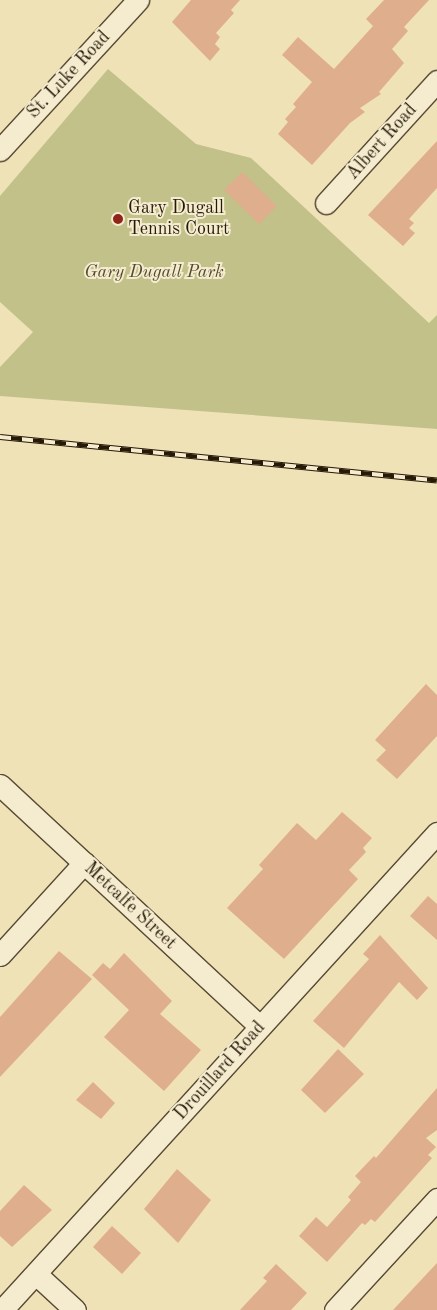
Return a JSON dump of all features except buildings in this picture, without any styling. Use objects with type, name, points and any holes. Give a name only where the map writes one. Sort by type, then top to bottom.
[{"type":"street","name":"St. Luke Road","points":[[0,150],[138,0]]},
{"type":"street","name":"Albert Road","points":[[326,203],[437,82]]},
{"type":"street","name":"Metcalfe Street","points":[[0,785],[260,1027]]},
{"type":"street","name":"Drouillard Road","points":[[2,1310],[437,833]]},
{"type":"street","points":[[0,955],[84,863]]},
{"type":"street","points":[[335,1310],[437,1199]]},
{"type":"street","points":[[36,1274],[75,1310]]},
{"type":"green space","name":"Gary Dugall Park","points":[[108,69],[196,144],[251,158],[429,323],[437,315],[437,429],[0,396],[0,367],[33,332],[0,302],[0,196]]},
{"type":"railway","points":[[0,437],[437,481]]},
{"type":"place","name":"Gary Dugall Tennis Court","points":[[118,219]]}]
